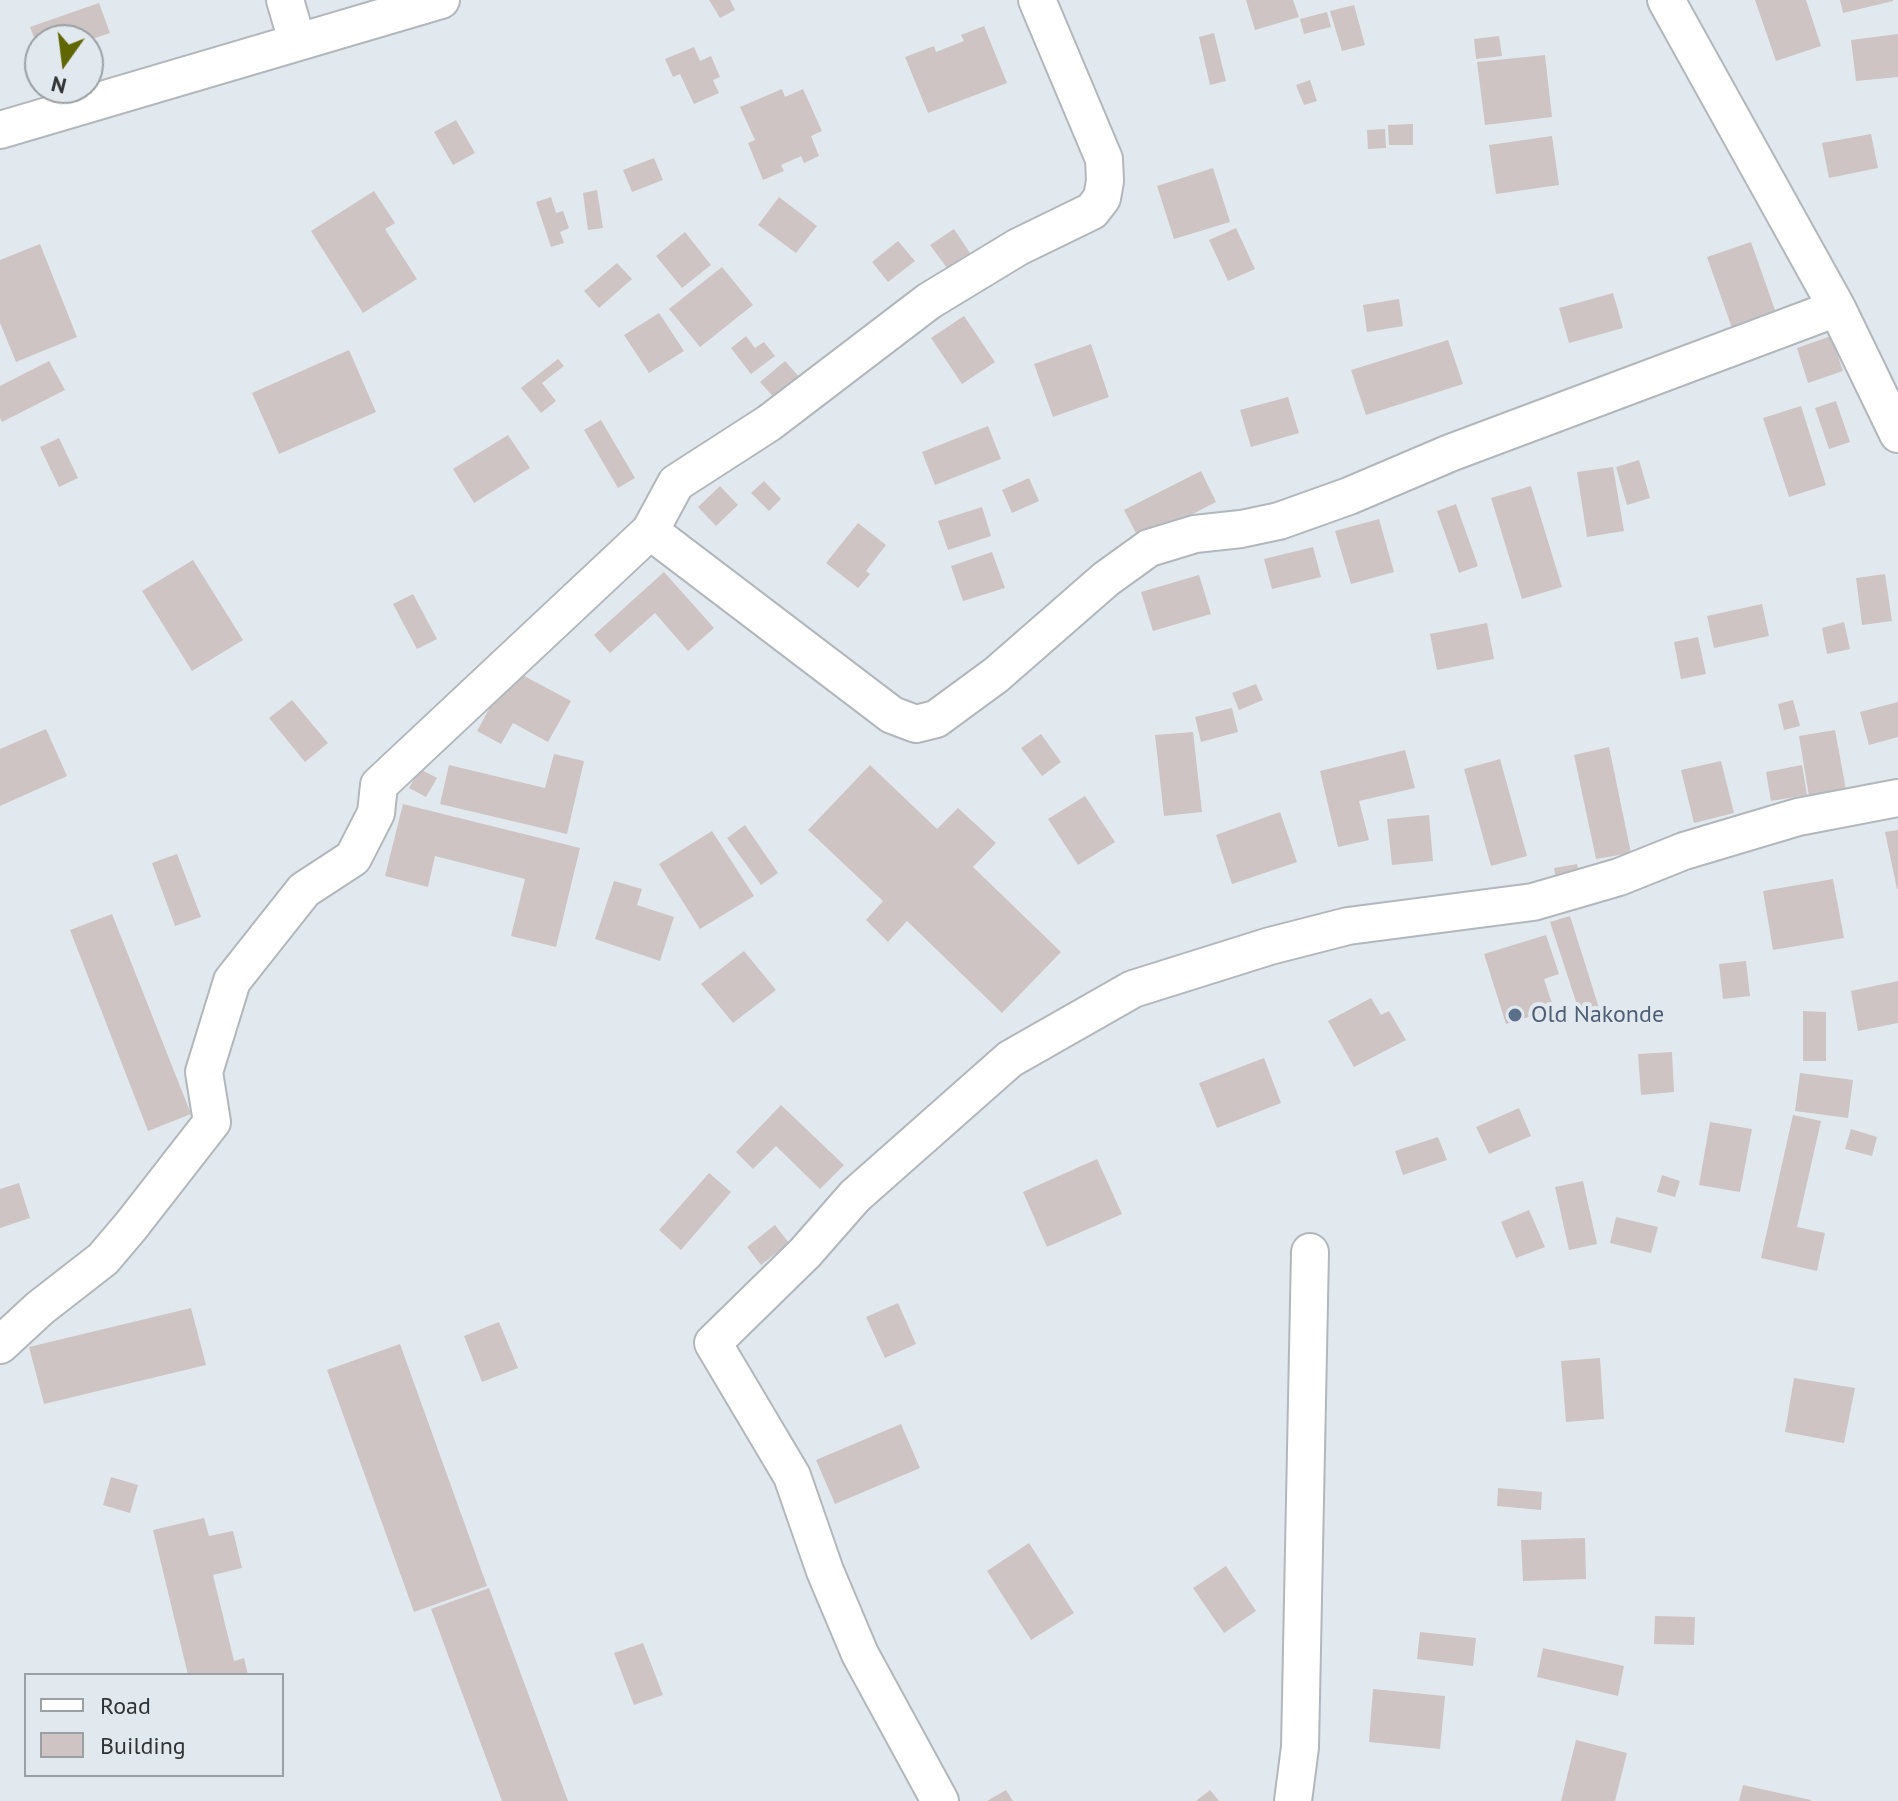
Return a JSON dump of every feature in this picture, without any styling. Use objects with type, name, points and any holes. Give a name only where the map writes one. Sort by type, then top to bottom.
[{"type":"street","points":[[285,0],[297,41]]},
{"type":"street","points":[[0,130],[441,0]]},
{"type":"street","points":[[0,1345],[40,1308],[103,1259],[212,1122],[204,1072],[232,981],[304,890],[353,858],[376,813],[379,785],[650,531],[676,483],[769,423],[929,301],[1018,247],[1092,211],[1102,198],[1104,159],[1037,0]]},
{"type":"street","points":[[1666,0],[1837,308],[1898,434]]},
{"type":"street","points":[[650,531],[892,715],[916,724],[936,719],[996,675],[1106,579],[1149,548],[1195,534],[1279,521],[1349,496],[1450,453],[1837,308]]},
{"type":"street","points":[[940,1801],[860,1654],[825,1571],[792,1476],[713,1343],[805,1253],[855,1196],[1010,1059],[1133,989],[1270,946],[1348,926],[1533,902],[1619,877],[1684,851],[1798,817],[1898,798]]},
{"type":"street","points":[[1293,1801],[1300,1747],[1310,1252]]},
{"type":"building","points":[[709,0],[730,0],[735,10],[720,18]]},
{"type":"building","points":[[1246,0],[1293,0],[1299,17],[1255,30]]},
{"type":"building","points":[[1755,0],[1806,0],[1821,46],[1776,61]]},
{"type":"building","points":[[1840,0],[1893,0],[1893,1],[1843,13]]},
{"type":"building","points":[[99,3],[110,33],[104,35],[104,24],[39,24]]},
{"type":"building","points":[[1354,5],[1365,45],[1342,51],[1330,11]]},
{"type":"building","points":[[1327,12],[1331,27],[1304,34],[1300,19]]},
{"type":"building","points":[[984,26],[1007,83],[928,113],[905,57],[934,46],[936,52],[964,41],[961,35]]},
{"type":"building","points":[[1214,33],[1226,81],[1210,85],[1199,37]]},
{"type":"building","points":[[1898,34],[1898,77],[1856,81],[1851,40]]},
{"type":"building","points":[[1499,36],[1502,56],[1476,59],[1474,39]]},
{"type":"building","points":[[694,47],[700,61],[711,56],[720,77],[713,80],[719,93],[694,104],[680,74],[673,77],[665,59]]},
{"type":"building","points":[[1545,55],[1552,117],[1485,125],[1477,62]]},
{"type":"building","points":[[1310,80],[1317,101],[1304,105],[1296,85]]},
{"type":"building","points":[[782,89],[785,97],[803,89],[822,131],[811,136],[819,156],[804,163],[801,156],[781,165],[784,171],[763,180],[748,143],[755,140],[740,107]]},
{"type":"building","points":[[456,120],[475,153],[453,165],[434,132]]},
{"type":"building","points":[[1413,124],[1413,145],[1389,145],[1388,125]]},
{"type":"building","points":[[1385,129],[1386,148],[1368,149],[1367,130]]},
{"type":"building","points":[[1871,134],[1878,168],[1829,178],[1822,143]]},
{"type":"building","points":[[1552,136],[1559,185],[1496,194],[1489,145]]},
{"type":"building","points":[[654,158],[663,180],[632,192],[623,170]]},
{"type":"building","points":[[1213,168],[1230,222],[1174,239],[1157,186]]},
{"type":"building","points":[[597,190],[603,228],[588,230],[583,193]]},
{"type":"building","points":[[374,191],[395,223],[385,229],[417,279],[363,313],[311,231]]},
{"type":"building","points":[[551,197],[556,213],[563,211],[569,228],[560,232],[564,243],[551,247],[536,202]]},
{"type":"building","points":[[779,197],[817,226],[796,253],[758,225]]},
{"type":"building","points":[[1236,228],[1255,269],[1228,281],[1209,240]]},
{"type":"building","points":[[954,229],[970,253],[947,268],[930,245]]},
{"type":"building","points":[[685,232],[711,265],[682,288],[656,256]]},
{"type":"building","points":[[898,241],[915,261],[888,282],[872,262]]},
{"type":"building","points":[[1751,242],[1776,313],[1732,328],[1707,257]]},
{"type":"building","points":[[40,244],[77,337],[16,362],[0,323],[0,260]]},
{"type":"building","points":[[617,263],[632,279],[599,308],[584,291]]},
{"type":"building","points":[[722,267],[753,305],[700,347],[669,309]]},
{"type":"building","points":[[1613,293],[1623,328],[1569,343],[1559,308]]},
{"type":"building","points":[[1399,299],[1403,326],[1367,332],[1363,305]]},
{"type":"building","points":[[659,313],[684,351],[649,373],[624,335]]},
{"type":"building","points":[[964,316],[995,362],[962,384],[931,338]]},
{"type":"building","points":[[746,336],[755,348],[764,342],[775,356],[751,374],[731,348]]},
{"type":"building","points":[[1831,336],[1843,371],[1808,383],[1797,348]]},
{"type":"building","points":[[1448,340],[1463,384],[1366,415],[1351,370]]},
{"type":"building","points":[[1091,344],[1109,397],[1053,417],[1034,364]]},
{"type":"building","points":[[349,350],[376,412],[279,454],[252,393]]},
{"type":"building","points":[[558,359],[564,366],[542,383],[556,401],[541,413],[521,388]]},
{"type":"building","points":[[49,361],[65,390],[2,422],[0,386]]},
{"type":"building","points":[[785,361],[801,379],[777,401],[760,382]]},
{"type":"building","points":[[1288,397],[1299,433],[1251,447],[1240,410]]},
{"type":"building","points":[[1836,401],[1850,442],[1829,449],[1815,408]]},
{"type":"building","points":[[1801,406],[1826,485],[1789,497],[1763,418]]},
{"type":"building","points":[[601,420],[635,478],[618,488],[584,430]]},
{"type":"building","points":[[988,426],[1001,459],[935,485],[922,452]]},
{"type":"building","points":[[508,435],[530,468],[474,503],[453,469]]},
{"type":"building","points":[[59,438],[78,478],[59,487],[40,447]]},
{"type":"building","points":[[1639,460],[1650,498],[1627,505],[1616,467]]},
{"type":"building","points":[[1613,467],[1624,531],[1587,537],[1577,472]]},
{"type":"building","points":[[1201,471],[1216,502],[1140,541],[1124,510]]},
{"type":"building","points":[[1029,478],[1039,501],[1012,513],[1002,490]]},
{"type":"building","points":[[764,481],[781,499],[769,511],[751,493]]},
{"type":"building","points":[[720,486],[738,505],[716,526],[698,507]]},
{"type":"building","points":[[1531,486],[1562,587],[1522,599],[1491,498]]},
{"type":"building","points":[[1456,504],[1478,566],[1459,573],[1437,511]]},
{"type":"building","points":[[982,507],[991,536],[948,550],[938,521]]},
{"type":"building","points":[[1379,519],[1394,572],[1351,584],[1335,531]]},
{"type":"building","points":[[858,523],[886,545],[866,571],[870,574],[858,588],[826,563]]},
{"type":"building","points":[[1313,547],[1321,577],[1272,589],[1264,559]]},
{"type":"building","points":[[992,552],[1005,588],[963,601],[951,566]]},
{"type":"building","points":[[193,560],[243,640],[192,671],[142,591]]},
{"type":"building","points":[[664,572],[714,628],[688,651],[655,613],[610,653],[594,635]]},
{"type":"building","points":[[1885,574],[1892,621],[1862,625],[1856,578]]},
{"type":"building","points":[[1199,575],[1211,614],[1153,631],[1141,592]]},
{"type":"building","points":[[413,594],[437,639],[417,649],[393,604]]},
{"type":"building","points":[[1762,604],[1769,636],[1714,648],[1707,616]]},
{"type":"building","points":[[1844,622],[1850,649],[1827,654],[1822,628]]},
{"type":"building","points":[[1487,623],[1494,659],[1437,670],[1430,634]]},
{"type":"building","points":[[1698,637],[1706,674],[1681,679],[1674,642]]},
{"type":"building","points":[[511,669],[571,701],[548,742],[513,723],[501,744],[477,731]]},
{"type":"building","points":[[1256,684],[1263,700],[1239,710],[1232,693]]},
{"type":"building","points":[[292,700],[328,743],[305,762],[269,718]]},
{"type":"building","points":[[1793,700],[1800,726],[1784,730],[1778,704]]},
{"type":"building","points":[[1898,702],[1898,737],[1869,745],[1860,712]]},
{"type":"building","points":[[1232,708],[1238,732],[1201,742],[1195,717]]},
{"type":"building","points":[[46,729],[67,776],[0,806],[0,749]]},
{"type":"building","points":[[1835,730],[1846,790],[1809,796],[1799,736]]},
{"type":"building","points":[[1193,732],[1202,812],[1164,816],[1155,735]]},
{"type":"building","points":[[1041,734],[1061,762],[1042,776],[1021,748]]},
{"type":"building","points":[[1609,747],[1631,853],[1596,859],[1574,755]]},
{"type":"building","points":[[1405,750],[1415,788],[1359,801],[1369,840],[1338,847],[1320,771]]},
{"type":"building","points":[[554,754],[584,761],[567,834],[440,804],[449,765],[545,788]]},
{"type":"building","points":[[1500,759],[1527,856],[1491,866],[1464,769]]},
{"type":"building","points":[[1721,761],[1734,813],[1694,823],[1681,770]]},
{"type":"building","points":[[870,765],[937,829],[958,808],[996,843],[973,867],[1061,952],[1002,1013],[907,921],[888,942],[866,920],[883,901],[808,830]]},
{"type":"building","points":[[1802,765],[1807,795],[1771,801],[1766,772]]},
{"type":"building","points":[[420,769],[437,778],[426,797],[409,788]]},
{"type":"building","points":[[1085,796],[1115,842],[1078,865],[1048,819]]},
{"type":"building","points":[[403,804],[580,848],[556,947],[511,936],[525,879],[435,856],[428,887],[385,876]]},
{"type":"building","points":[[1280,812],[1297,862],[1232,884],[1216,835]]},
{"type":"building","points":[[1429,815],[1433,861],[1392,865],[1387,819]]},
{"type":"building","points":[[745,825],[778,873],[761,885],[727,838]]},
{"type":"building","points":[[1898,830],[1898,889],[1897,889],[1885,832]]},
{"type":"building","points":[[712,831],[754,896],[700,929],[659,864]]},
{"type":"building","points":[[177,854],[201,917],[175,926],[152,863]]},
{"type":"building","points":[[1577,864],[1580,881],[1557,885],[1554,868]]},
{"type":"building","points":[[1833,879],[1844,938],[1773,950],[1763,891]]},
{"type":"building","points":[[614,881],[642,889],[637,905],[674,917],[660,961],[595,939]]},
{"type":"building","points":[[112,914],[191,1114],[148,1131],[70,930]]},
{"type":"building","points":[[1570,916],[1599,1008],[1580,1014],[1550,922]]},
{"type":"building","points":[[1546,935],[1559,974],[1544,979],[1554,1009],[1506,1024],[1484,954]]},
{"type":"building","points":[[744,951],[776,990],[733,1023],[701,984]]},
{"type":"building","points":[[1746,961],[1750,996],[1723,999],[1719,964]]},
{"type":"building","points":[[1898,981],[1898,1023],[1858,1031],[1851,991]]},
{"type":"building","points":[[1371,998],[1381,1015],[1389,1011],[1406,1040],[1354,1067],[1328,1021]]},
{"type":"building","points":[[1803,1011],[1826,1012],[1826,1061],[1803,1061]]},
{"type":"building","points":[[1672,1052],[1674,1092],[1641,1095],[1638,1054]]},
{"type":"building","points":[[1264,1058],[1281,1103],[1217,1128],[1199,1083]]},
{"type":"building","points":[[1800,1073],[1853,1080],[1848,1118],[1795,1111]]},
{"type":"building","points":[[781,1105],[844,1165],[820,1189],[776,1146],[753,1169],[736,1152]]},
{"type":"building","points":[[1519,1108],[1531,1136],[1489,1154],[1476,1127]]},
{"type":"building","points":[[1793,1115],[1821,1121],[1797,1227],[1825,1233],[1817,1271],[1761,1258]]},
{"type":"building","points":[[1710,1122],[1752,1129],[1740,1192],[1699,1185]]},
{"type":"building","points":[[1851,1129],[1877,1137],[1872,1156],[1845,1149]]},
{"type":"building","points":[[1438,1137],[1447,1160],[1403,1175],[1395,1151]]},
{"type":"building","points":[[1097,1159],[1122,1214],[1047,1247],[1023,1192]]},
{"type":"building","points":[[709,1173],[731,1192],[681,1250],[659,1230]]},
{"type":"building","points":[[1662,1175],[1680,1181],[1675,1197],[1657,1192]]},
{"type":"building","points":[[1583,1181],[1597,1244],[1569,1250],[1555,1187]]},
{"type":"building","points":[[19,1183],[30,1218],[0,1228],[0,1189]]},
{"type":"building","points":[[1529,1210],[1545,1247],[1516,1258],[1501,1222]]},
{"type":"building","points":[[1616,1217],[1658,1227],[1651,1253],[1610,1243]]},
{"type":"building","points":[[775,1225],[789,1243],[761,1265],[747,1247]]},
{"type":"building","points":[[898,1303],[916,1344],[885,1358],[866,1317]]},
{"type":"building","points":[[191,1308],[206,1365],[44,1404],[29,1347]]},
{"type":"building","points":[[499,1322],[518,1368],[482,1382],[464,1336]]},
{"type":"building","points":[[400,1344],[487,1586],[414,1612],[327,1370]]},
{"type":"building","points":[[1600,1358],[1604,1419],[1566,1422],[1561,1361]]},
{"type":"building","points":[[1794,1378],[1855,1388],[1844,1443],[1785,1432]]},
{"type":"building","points":[[901,1424],[920,1468],[835,1504],[816,1460]]},
{"type":"building","points":[[111,1477],[138,1485],[130,1513],[103,1505]]},
{"type":"building","points":[[1498,1488],[1542,1492],[1541,1510],[1497,1506]]},
{"type":"building","points":[[204,1518],[209,1536],[233,1531],[242,1568],[213,1575],[234,1661],[244,1658],[248,1673],[188,1673],[153,1530]]},
{"type":"building","points":[[1585,1538],[1586,1579],[1523,1581],[1521,1540]]},
{"type":"building","points":[[1029,1543],[1074,1613],[1031,1640],[987,1571]]},
{"type":"building","points":[[1226,1566],[1256,1611],[1224,1633],[1193,1588]]},
{"type":"building","points":[[489,1588],[568,1801],[502,1801],[431,1609]]},
{"type":"building","points":[[1655,1616],[1695,1617],[1694,1645],[1654,1644]]},
{"type":"building","points":[[1420,1632],[1476,1638],[1473,1666],[1417,1659]]},
{"type":"building","points":[[643,1643],[663,1695],[634,1705],[614,1653]]},
{"type":"building","points":[[1543,1648],[1624,1666],[1618,1696],[1537,1677]]},
{"type":"building","points":[[1373,1689],[1445,1696],[1440,1749],[1369,1742]]},
{"type":"building","points":[[1576,1740],[1627,1753],[1615,1801],[1561,1801]]},
{"type":"building","points":[[1743,1785],[1811,1800],[1811,1801],[1739,1801]]},
{"type":"building","points":[[1006,1790],[1013,1801],[987,1801]]},
{"type":"building","points":[[1210,1790],[1219,1801],[1196,1801]]},
{"type":"place","name":"Old Nakonde","points":[[1515,1015]]}]
